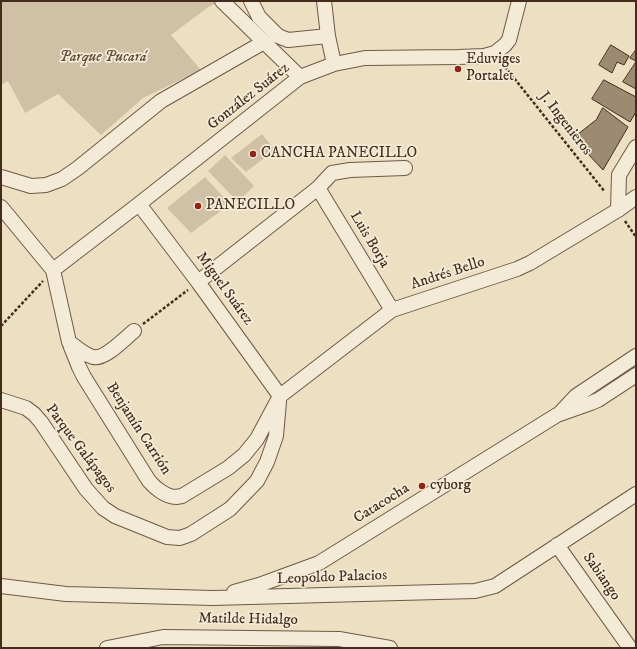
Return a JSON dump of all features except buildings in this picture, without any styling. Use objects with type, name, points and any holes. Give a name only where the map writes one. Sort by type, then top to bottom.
[{"type":"street","points":[[222,1],[300,77]]},
{"type":"street","points":[[251,1],[260,17],[278,36],[288,40],[328,36]]},
{"type":"street","points":[[324,1],[328,36],[334,64]]},
{"type":"street","points":[[495,53],[509,40],[519,1]]},
{"type":"street","points":[[1,176],[31,186],[46,185],[62,179],[78,168],[161,101],[264,42]]},
{"type":"street","name":"González Suárez","points":[[52,270],[139,204],[300,77],[334,64],[366,58],[484,56],[495,53]]},
{"type":"street","points":[[618,210],[619,176],[636,147]]},
{"type":"street","points":[[198,282],[318,188],[332,173],[350,170],[405,168]]},
{"type":"street","name":"Luis Borja","points":[[318,188],[392,310]]},
{"type":"street","name":"Andrés Bello","points":[[280,396],[392,310],[517,269],[530,263],[618,210],[636,197]]},
{"type":"street","name":"Miguel Suárez","points":[[139,204],[198,282],[280,396]]},
{"type":"street","points":[[1,207],[52,270]]},
{"type":"street","name":"Benjamín Carrión","points":[[52,270],[69,342],[84,377],[149,481],[154,487],[168,496],[182,496],[228,468],[244,455],[257,439],[280,396]]},
{"type":"street","points":[[69,342],[87,355],[94,358],[101,357],[107,354],[134,330]]},
{"type":"street","name":"Catacocha","points":[[557,416],[576,396],[636,356]]},
{"type":"street","name":"Catacocha","points":[[213,598],[259,585],[319,563],[557,416],[594,402],[636,375]]},
{"type":"street","name":"Parque Galápagos","points":[[1,400],[26,408],[34,414],[86,488],[104,508],[115,516],[167,537],[180,538],[191,534],[230,509],[257,481],[267,462],[276,436],[280,396]]},
{"type":"street","name":"Leopoldo Palacios","points":[[1,586],[66,594],[213,598],[475,591],[495,586],[636,494]]},
{"type":"street","name":"Sabiango","points":[[557,545],[630,648]]},
{"type":"street","name":"Matilde Hidalgo","points":[[107,648],[152,644],[163,637],[327,643],[339,638],[390,648]]},
{"type":"path","name":"J. Ingenieros","points":[[495,53],[618,210],[636,237]]},
{"type":"path","points":[[1,326],[52,270]]},
{"type":"path","points":[[134,330],[198,282]]},
{"type":"green space","name":"Parque Pucará","points":[[1,1],[220,1],[207,8],[171,35],[201,70],[143,98],[101,135],[58,94],[25,113],[8,81],[1,85]]},
{"type":"green space","name":"CANCHA PANECILLO","points":[[262,134],[275,150],[246,172],[231,158]]},
{"type":"green space","name":"PANECILLO","points":[[225,155],[254,186],[238,202],[208,171]]},
{"type":"green space","name":"PANECILLO","points":[[205,177],[230,204],[191,233],[167,208]]},
{"type":"place","name":"Eduviges Portalet","points":[[458,69]]},
{"type":"place","name":"CANCHA PANECILLO","points":[[253,154]]},
{"type":"place","name":"PANECILLO","points":[[198,206]]},
{"type":"place","name":"cyborg","points":[[422,486]]}]
